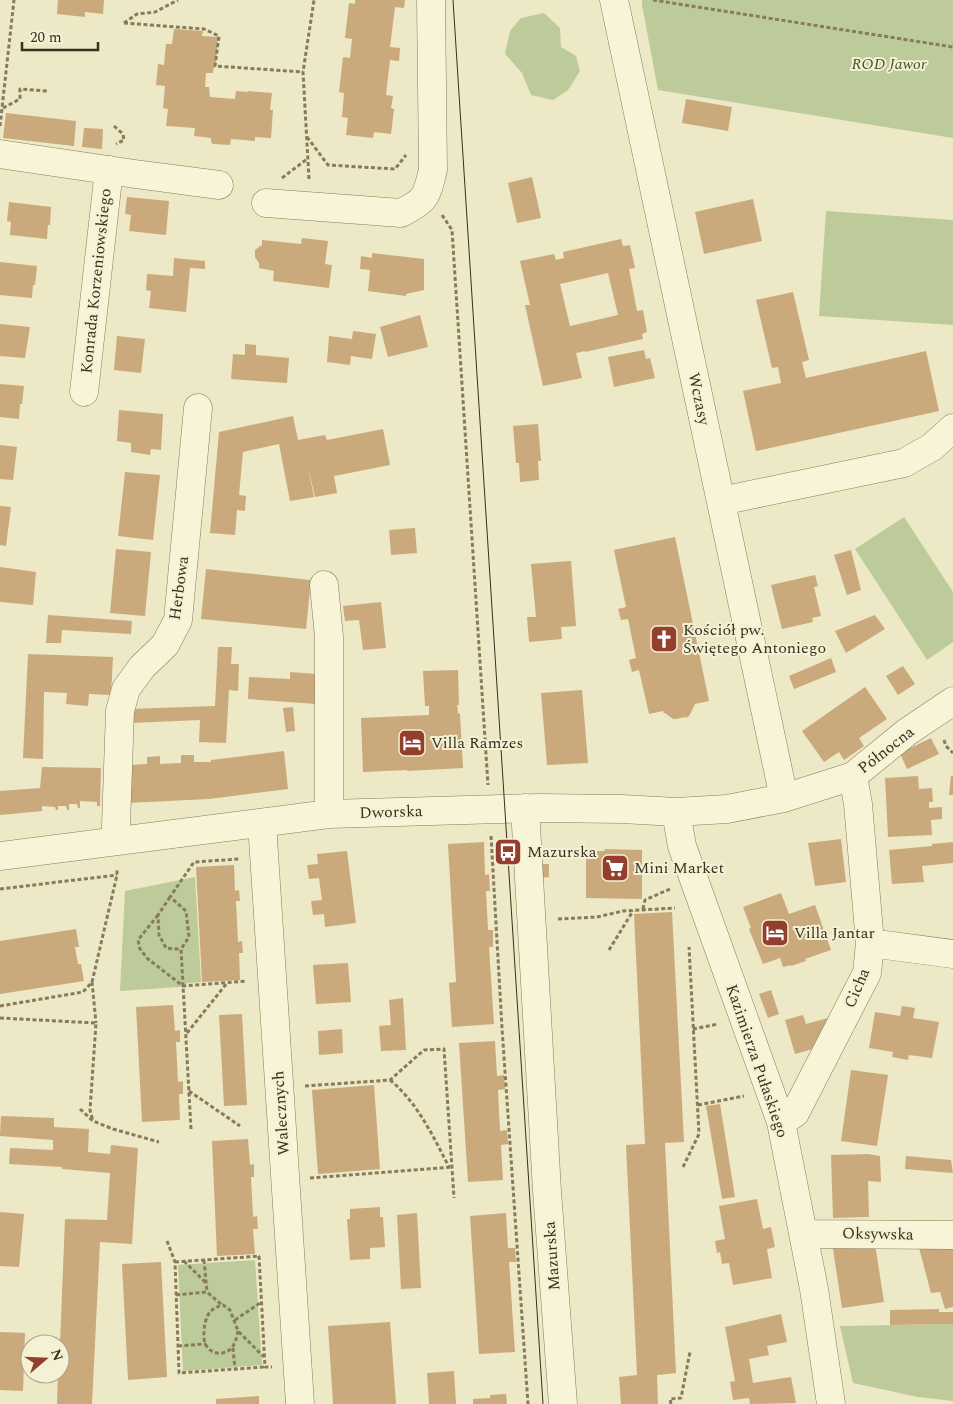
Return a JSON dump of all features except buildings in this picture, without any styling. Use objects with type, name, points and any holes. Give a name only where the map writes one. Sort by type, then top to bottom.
[{"type":"street","points":[[266,203],[401,213],[417,205],[427,193],[433,170],[431,0]]},
{"type":"street","name":"Wczasy","points":[[614,0],[784,798]]},
{"type":"street","name":"Konrada Korzeniowskiego","points":[[0,154],[110,158],[219,185]]},
{"type":"street","name":"Konrada Korzeniowskiego","points":[[84,392],[110,158]]},
{"type":"street","name":"Herbowa","points":[[117,851],[116,826],[120,711],[126,689],[142,667],[165,645],[178,620],[198,408]]},
{"type":"street","points":[[721,501],[904,463],[932,447],[953,428]]},
{"type":"street","points":[[324,585],[329,637],[329,814]]},
{"type":"street","name":"Północna","points":[[784,798],[853,776],[907,732],[953,701]]},
{"type":"street","name":"Cicha","points":[[781,1122],[795,1113],[866,973],[870,943],[858,804],[853,776]]},
{"type":"street","name":"Dworska","points":[[0,856],[117,851],[262,823],[329,814],[526,808],[622,809],[676,812],[727,809],[784,798]]},
{"type":"street","name":"Mazurska","points":[[526,808],[547,1191],[563,1404]]},
{"type":"street","name":"Kazimierza Pułaskiego","points":[[676,812],[682,846],[781,1122],[814,1289],[831,1404]]},
{"type":"street","name":"Walecznych","points":[[262,823],[300,1404]]},
{"type":"street","points":[[870,943],[953,954]]},
{"type":"street","name":"Oksywska","points":[[804,1234],[953,1235]]},
{"type":"path","points":[[0,126],[14,0]]},
{"type":"path","points":[[178,0],[155,12],[137,14],[124,23],[204,29],[218,36],[216,66],[302,72]]},
{"type":"path","points":[[310,207],[302,72],[314,0]]},
{"type":"path","points":[[653,0],[953,47]]},
{"type":"path","points":[[2,109],[20,99],[20,88],[47,91]]},
{"type":"path","points":[[110,158],[124,140],[123,134],[114,126]]},
{"type":"path","points":[[306,137],[328,165],[395,169],[409,150]]},
{"type":"path","points":[[427,193],[439,194],[440,213],[452,230],[488,785]]},
{"type":"path","points":[[491,835],[503,1047],[528,1404]]},
{"type":"path","points":[[93,1121],[90,1110],[96,1022],[92,982],[117,875],[117,851]]},
{"type":"path","points":[[241,859],[194,862],[158,915],[138,940],[140,949],[148,959],[183,986],[251,981]]},
{"type":"path","points":[[0,889],[117,875]]},
{"type":"path","points":[[643,909],[645,900],[677,886]]},
{"type":"path","points":[[170,897],[186,911],[189,937],[181,949],[191,1129]]},
{"type":"path","points":[[532,920],[597,917],[623,911],[678,907]]},
{"type":"path","points":[[610,950],[633,910]]},
{"type":"path","points":[[158,915],[159,935],[166,948],[181,949]]},
{"type":"path","points":[[683,1167],[699,1134],[688,945]]},
{"type":"path","points":[[0,1006],[83,992],[92,982]]},
{"type":"path","points":[[186,1033],[227,983]]},
{"type":"path","points":[[0,1018],[96,1022]]},
{"type":"path","points":[[693,1029],[720,1024]]},
{"type":"path","points":[[279,1088],[390,1080],[424,1050],[444,1049],[450,1167],[454,1198]]},
{"type":"path","points":[[390,1080],[400,1088],[420,1115],[450,1167]]},
{"type":"path","points":[[189,1090],[240,1126]]},
{"type":"path","points":[[698,1105],[753,1094]]},
{"type":"path","points":[[80,1109],[93,1121],[159,1142]]},
{"type":"path","points":[[286,1180],[450,1167]]},
{"type":"path","points":[[167,1241],[175,1262],[179,1373],[278,1366]]},
{"type":"path","points":[[258,1256],[264,1367]]},
{"type":"path","points":[[175,1262],[265,1256]]},
{"type":"path","points":[[204,1260],[207,1292],[230,1310],[238,1330],[264,1357]]},
{"type":"path","points":[[184,1261],[206,1284]]},
{"type":"path","points":[[176,1295],[207,1292]]},
{"type":"path","points":[[235,1320],[261,1302]]},
{"type":"path","points":[[223,1305],[214,1307],[209,1312],[203,1330],[206,1344],[214,1353],[221,1354],[228,1352],[233,1347]]},
{"type":"path","points":[[235,1369],[233,1347],[238,1330]]},
{"type":"path","points":[[178,1346],[206,1344]]},
{"type":"path","points":[[671,1404],[670,1399],[681,1398],[690,1352]]},
{"type":"green space","name":"ROD Jawor","points":[[642,0],[953,0],[953,138],[658,90]]},
{"type":"green space","points":[[544,13],[560,28],[561,47],[576,56],[580,71],[568,90],[553,100],[531,95],[522,73],[505,54],[510,31],[521,18]]},
{"type":"green space","points":[[826,211],[953,220],[953,325],[819,316]]},
{"type":"green space","points":[[904,517],[953,592],[953,642],[927,660],[855,549]]},
{"type":"green space","points":[[195,877],[201,982],[188,983],[180,987],[120,991],[125,891]]},
{"type":"green space","points":[[255,1260],[262,1365],[183,1371],[178,1265]]},
{"type":"green space","points":[[953,1324],[953,1401],[918,1397],[853,1383],[840,1326]]},
{"type":"tram line","points":[[453,0],[543,1404]]},
{"type":"place","name":"Kościół pw. Świętego Antoniego","points":[[664,639]]},
{"type":"place","name":"Villa Ramzes","points":[[412,743]]},
{"type":"place","name":"Mazurska","points":[[508,852]]},
{"type":"place","name":"Mini Market","points":[[615,868]]},
{"type":"place","name":"Villa Jantar","points":[[775,933]]}]
